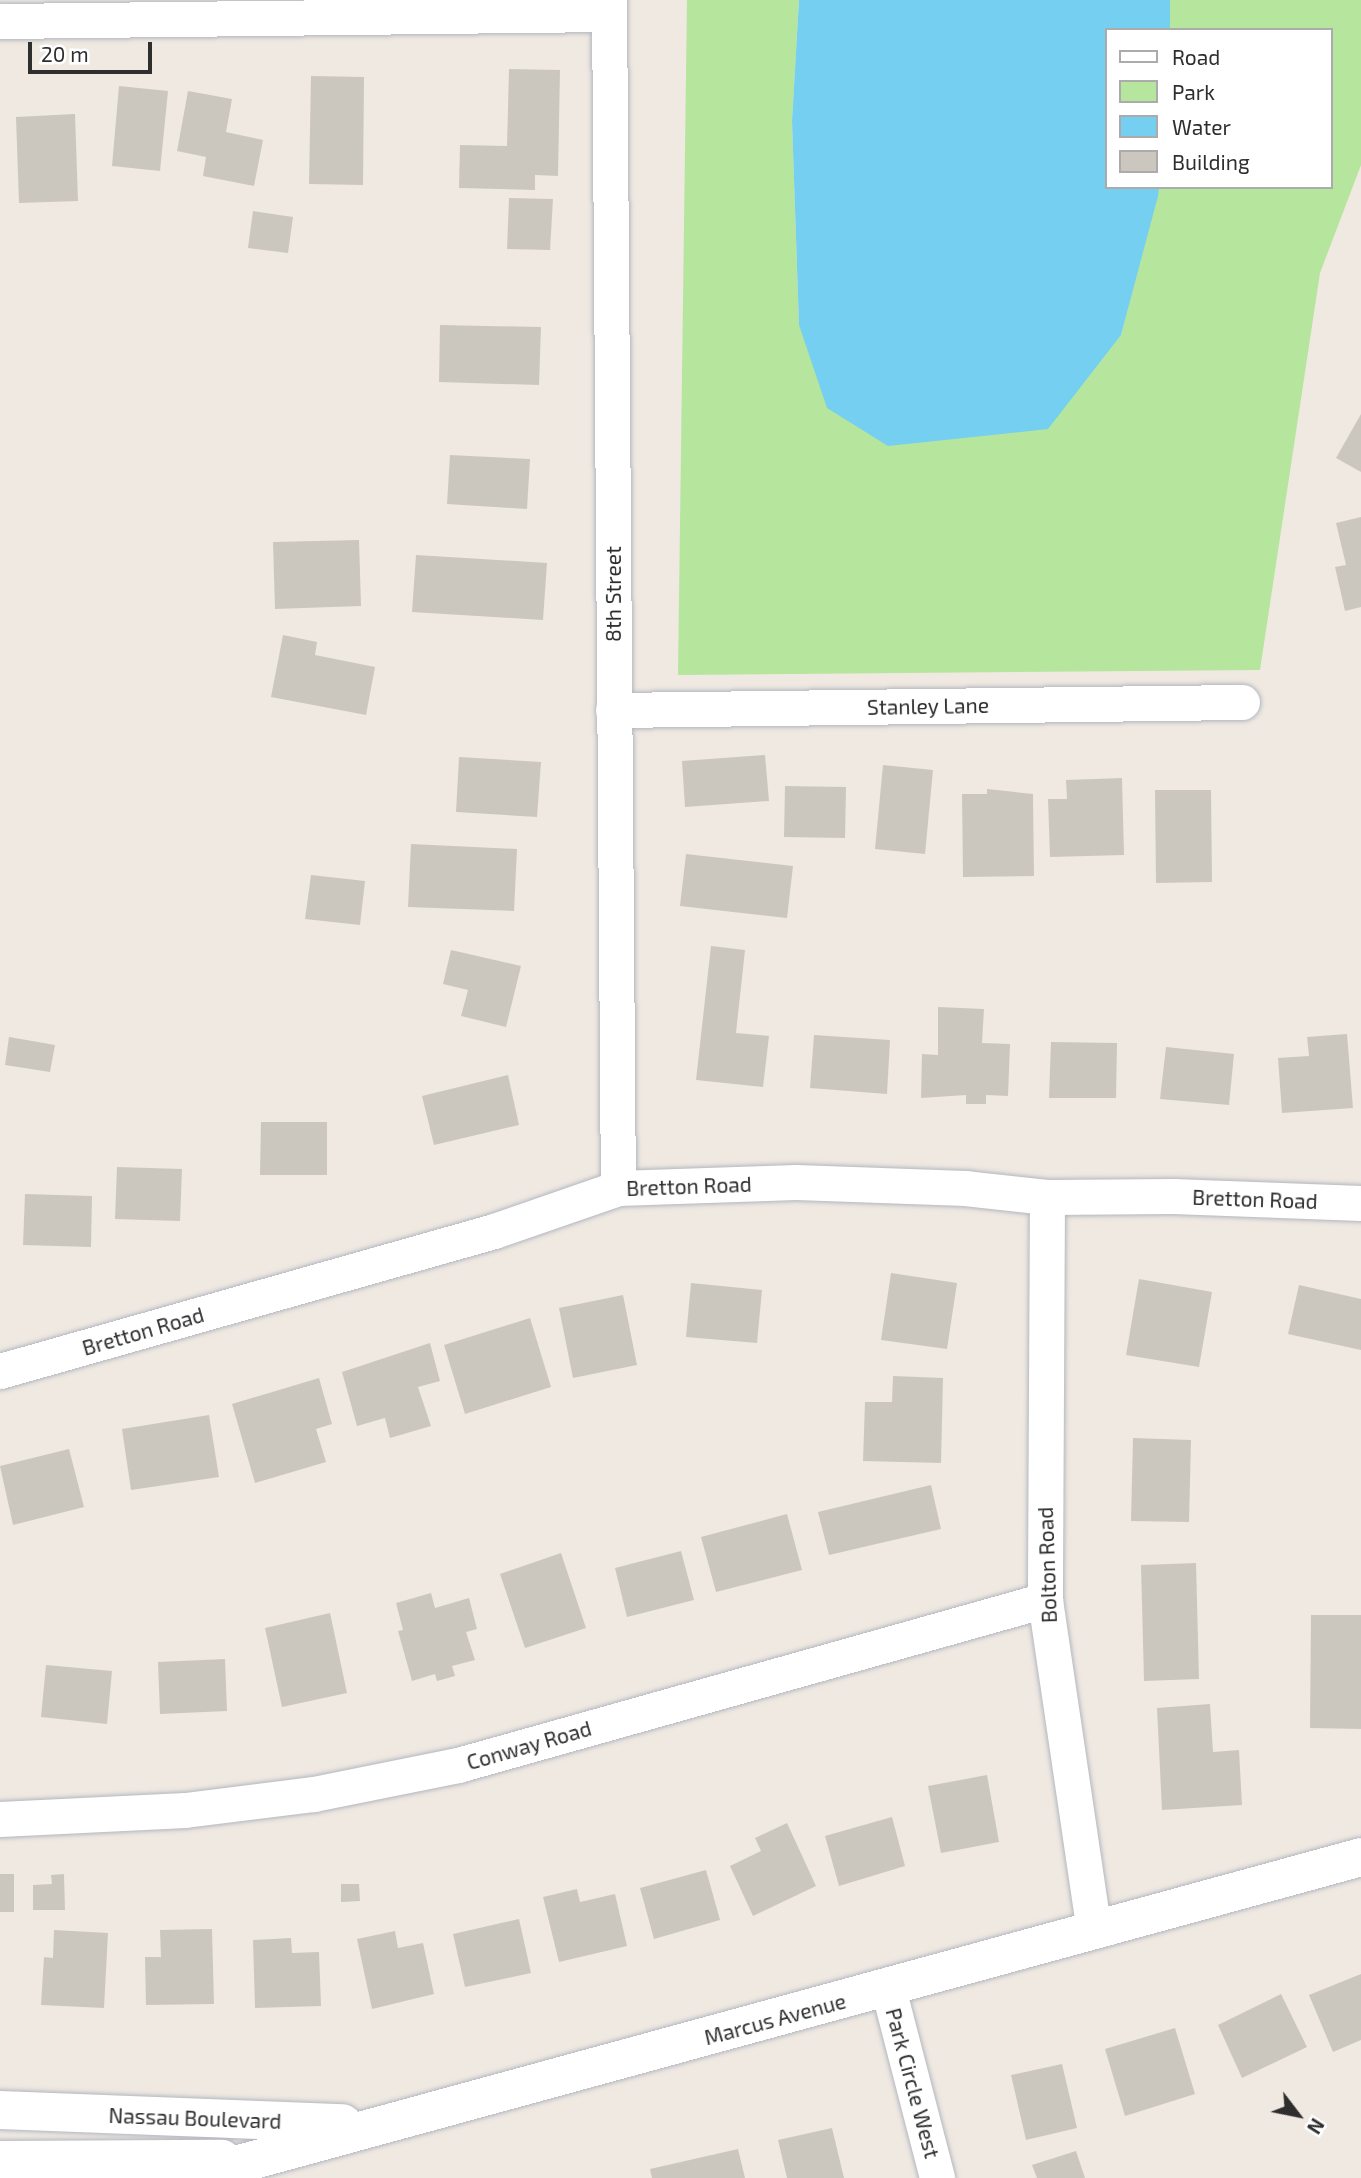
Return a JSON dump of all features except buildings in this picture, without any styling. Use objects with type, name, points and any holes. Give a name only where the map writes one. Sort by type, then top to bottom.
[{"type":"main road","name":"Marcus Avenue","points":[[188,2178],[245,2159],[390,2125],[1361,1857]]},
{"type":"main road","name":"Nassau Boulevard","points":[[0,2110],[390,2125]]},
{"type":"main road","name":"Nassau Boulevard","points":[[0,2160],[245,2159]]},
{"type":"street","points":[[0,21],[609,7]]},
{"type":"street","name":"8th Street","points":[[609,7],[618,1188]]},
{"type":"street","name":"Stanley Lane","points":[[613,710],[1242,702]]},
{"type":"street","name":"Bretton Road","points":[[0,1371],[494,1231],[618,1188],[796,1182],[965,1188],[1047,1197],[1173,1196],[1361,1203]]},
{"type":"street","name":"Bolton Road","points":[[1047,1197],[1045,1600],[1094,1930]]},
{"type":"street","name":"Conway Road","points":[[0,1819],[198,1808],[314,1794],[445,1768],[1045,1600]]},
{"type":"street","name":"Park Circle West","points":[[888,1988],[937,2178]]},
{"type":"green space","points":[[687,0],[799,0],[792,121],[799,325],[1121,335],[1158,189],[1333,189],[1333,28],[1170,28],[1170,0],[1361,0],[1361,165],[1320,273],[1260,670],[678,675]]},
{"type":"water","points":[[799,0],[1170,0],[1170,28],[1106,28],[1106,189],[1159,189],[1158,196],[1121,335],[1048,429],[888,446],[827,408],[799,325],[792,121]]}]
